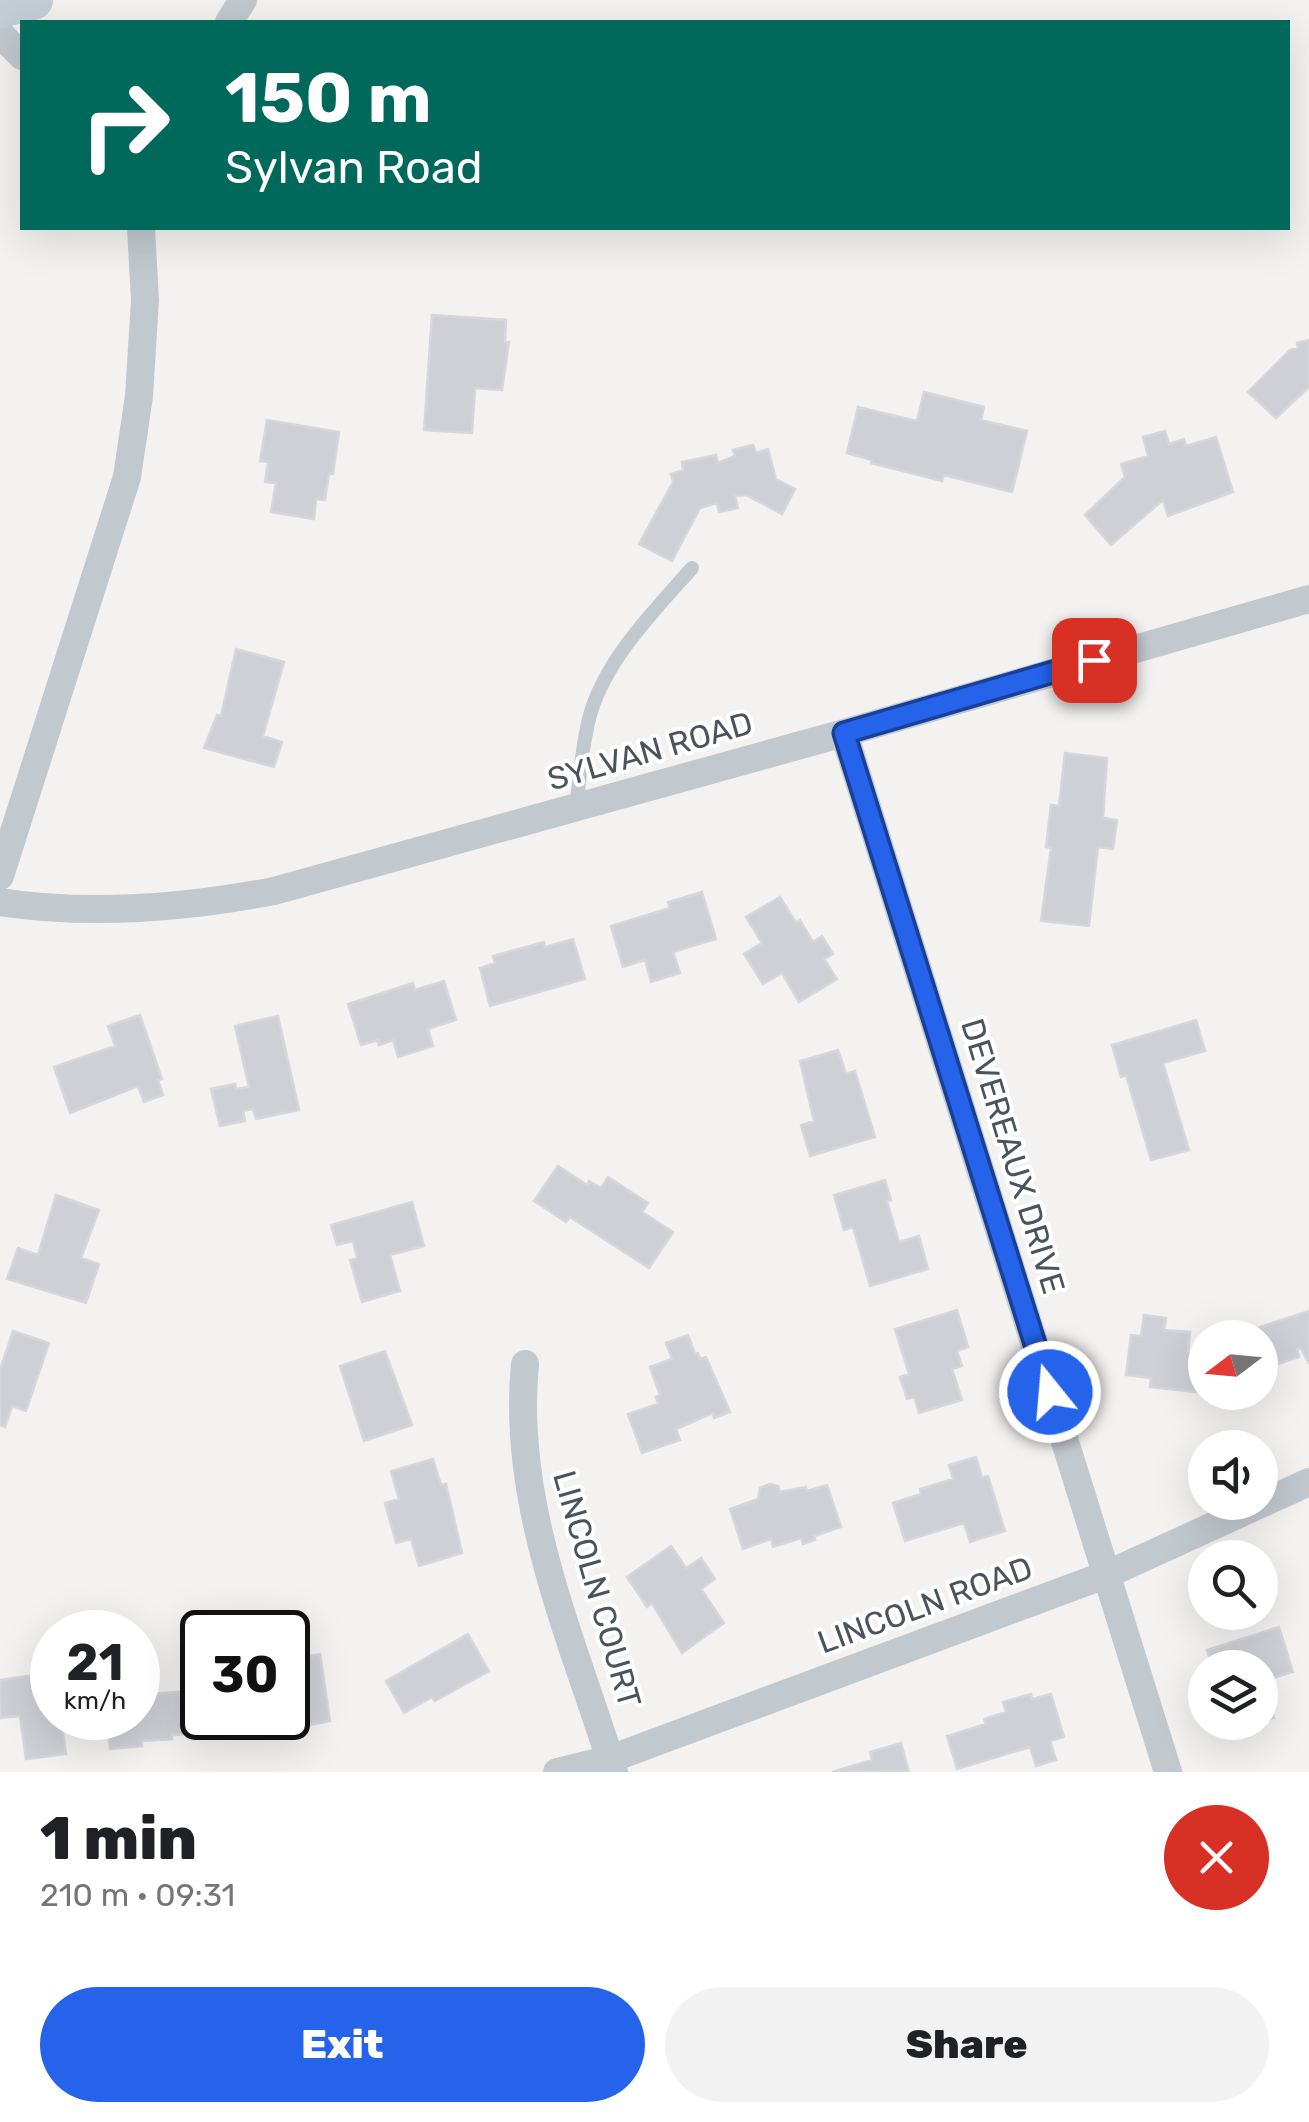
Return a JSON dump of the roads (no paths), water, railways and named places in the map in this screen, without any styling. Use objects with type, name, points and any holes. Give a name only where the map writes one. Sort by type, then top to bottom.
[{"type":"main road","points":[[0,8],[34,0]]},
{"type":"street","points":[[0,34],[20,54]]},
{"type":"street","points":[[0,876],[127,476],[140,396],[144,319],[141,230]]},
{"type":"street","name":"SYLVAN ROAD","points":[[0,902],[48,908],[118,909],[232,898],[316,880],[1309,599]]},
{"type":"street","name":"DEVEREAUX DRIVE","points":[[844,733],[1168,1772]]},
{"type":"street","name":"LINCOLN COURT","points":[[525,1364],[522,1433],[534,1515],[612,1765]]},
{"type":"street","name":"LINCOLN ROAD","points":[[557,1772],[612,1765],[1108,1574],[1309,1482]]},
{"type":"lane","points":[[576,808],[591,713],[607,680],[650,615],[692,568]]}]
